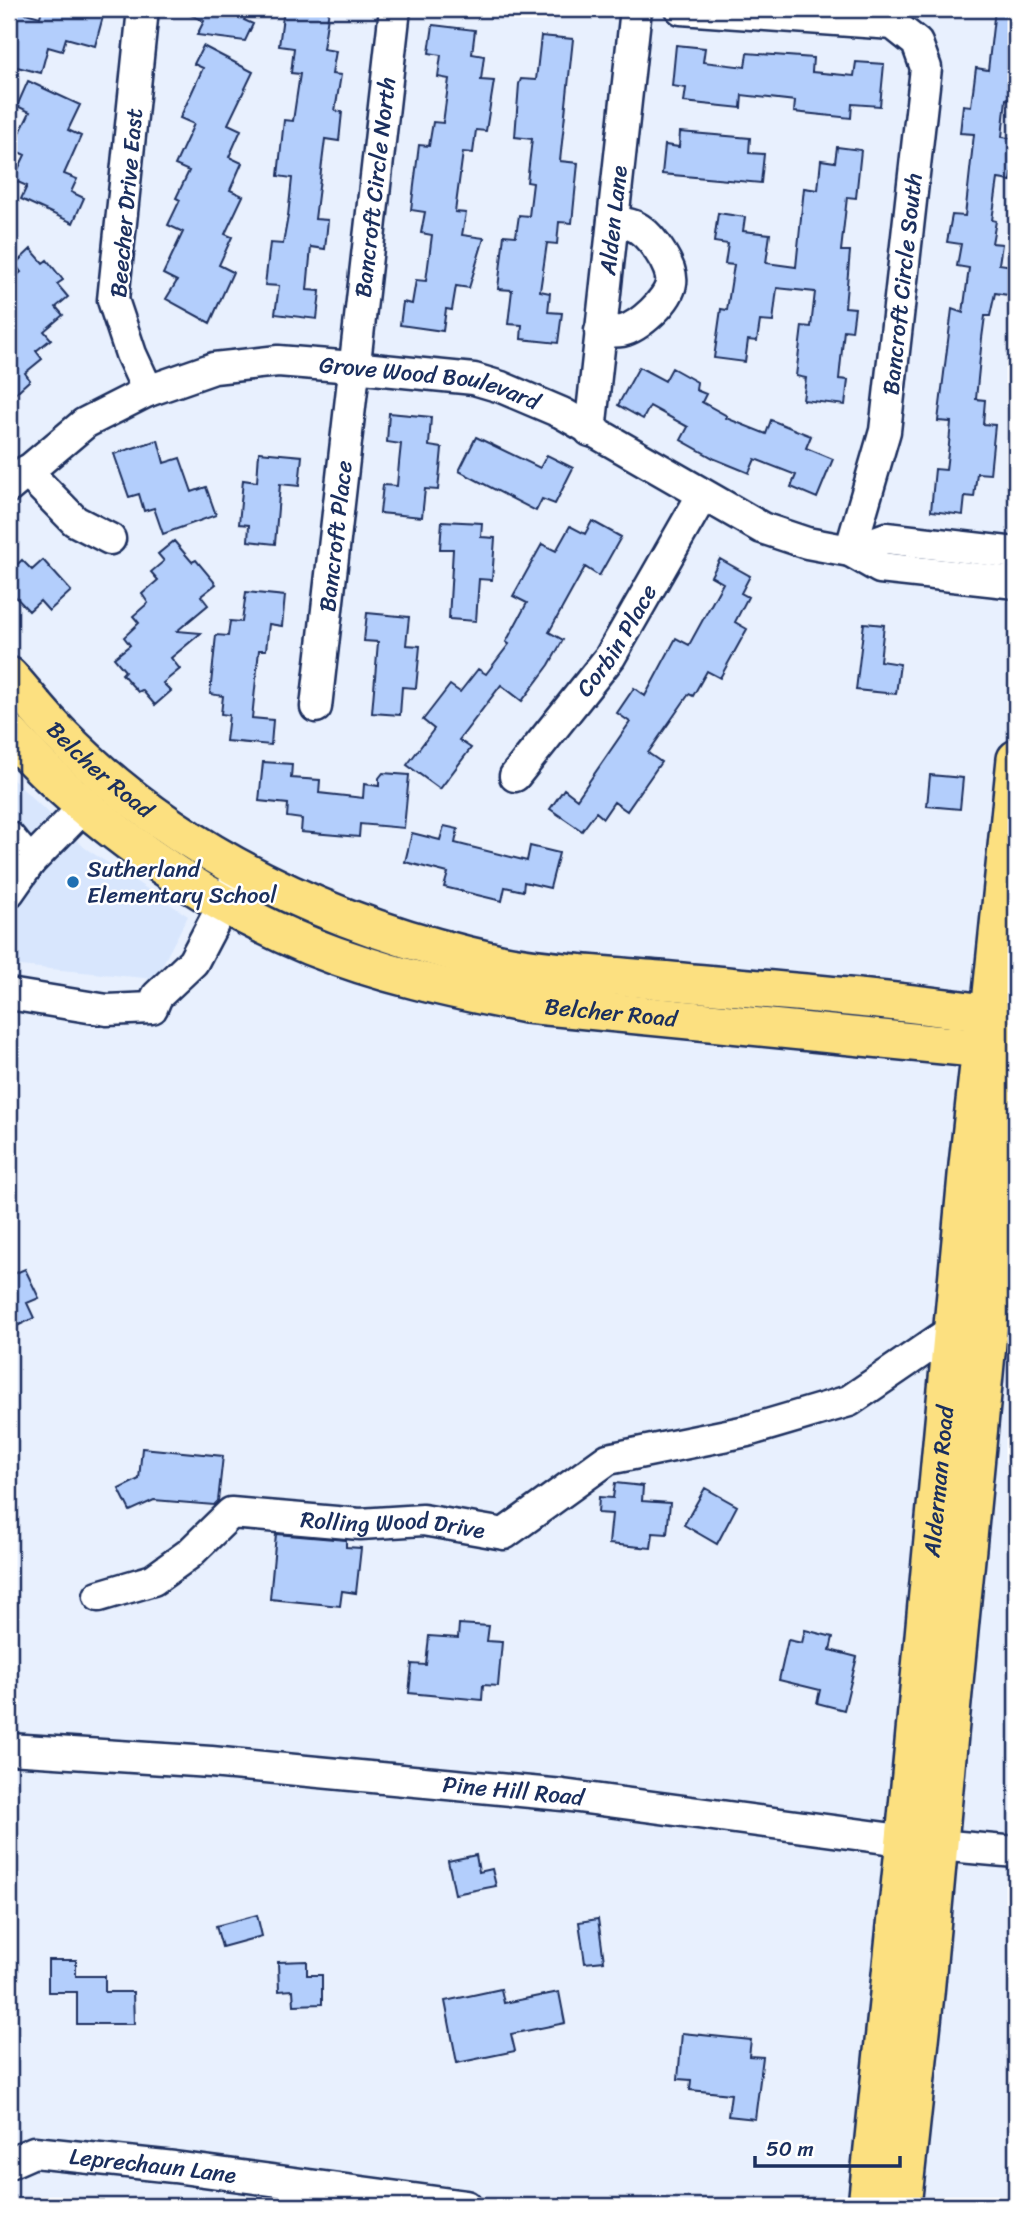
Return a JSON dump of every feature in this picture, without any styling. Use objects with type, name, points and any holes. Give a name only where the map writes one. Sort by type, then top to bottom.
[{"type":"main road","name":"Belcher Road","points":[[9,676],[60,734],[109,779],[193,841],[242,870],[337,915],[426,945],[503,963],[927,1004],[1006,1038]]},
{"type":"main road","name":"Belcher Road","points":[[9,733],[84,807],[136,846],[223,903],[310,946],[382,971],[450,990],[526,1004],[596,1012],[1006,1038]]},
{"type":"main road","name":"Alderman Road","points":[[867,2206],[922,1842],[1006,1038],[1016,759]]},
{"type":"main road","points":[[84,807],[109,779]]},
{"type":"main road","name":"Alderman Road","points":[[902,2206],[925,1994],[922,1842],[953,1330],[1006,1038]]},
{"type":"street","name":"Beecher Drive East","points":[[144,9],[113,300],[131,354],[148,391]]},
{"type":"street","name":"Bancroft Circle North","points":[[353,367],[395,9]]},
{"type":"street","name":"Alden Lane","points":[[590,431],[636,9]]},
{"type":"street","name":"Bancroft Circle South","points":[[681,9],[893,24],[917,43],[926,68],[885,431],[850,551]]},
{"type":"street","points":[[600,331],[624,331],[636,323],[658,307],[672,282],[670,271],[645,233],[635,226],[613,221]]},
{"type":"street","name":"Grove Wood Boulevard","points":[[18,479],[85,424],[148,391],[214,368],[278,362],[474,379],[562,413],[702,496],[762,528],[807,543],[850,551],[880,568],[1016,583]]},
{"type":"street","name":"Bancroft Place","points":[[316,707],[353,367]]},
{"type":"street","points":[[18,479],[75,522],[110,539]]},
{"type":"street","name":"Corbin Place","points":[[515,776],[610,657],[702,496]]},
{"type":"street","points":[[850,551],[886,538],[1016,553]]},
{"type":"street","points":[[9,892],[30,862],[84,807]]},
{"type":"street","points":[[9,837],[30,862]]},
{"type":"street","points":[[9,994],[107,1010],[152,1008],[157,996],[193,961],[242,870]]},
{"type":"street","name":"Rolling Wood Drive","points":[[99,1596],[153,1580],[189,1554],[231,1513],[360,1524],[423,1520],[504,1534],[608,1459],[747,1431],[849,1401],[953,1330]]},
{"type":"street","name":"Pine Hill Road","points":[[9,1749],[211,1762],[563,1795],[1016,1852]]},
{"type":"street","name":"Leprechaun Lane","points":[[9,2163],[34,2152],[174,2167],[466,2206]]},
{"type":"shaded area","name":"Sutherland Elementary School","points":[[9,776],[85,848],[188,916],[155,979],[9,965]]},
{"type":"building","points":[[11,9],[40,17],[42,9],[63,9],[87,16],[89,9],[105,9],[95,46],[66,38],[62,51],[48,47],[41,73],[9,65]]},
{"type":"building","points":[[178,9],[250,9],[244,20],[253,24],[245,41],[197,35],[204,21]]},
{"type":"building","points":[[284,9],[329,9],[323,49],[336,51],[332,74],[341,75],[335,111],[342,112],[339,141],[325,139],[315,219],[328,220],[325,249],[311,247],[307,290],[320,291],[317,319],[275,314],[279,286],[265,285],[270,243],[283,244],[288,216],[292,178],[278,176],[284,120],[293,121],[300,74],[291,73],[294,48],[279,46]]},
{"type":"building","points":[[995,9],[1016,9],[1016,91],[1015,100],[1006,99],[1002,137],[1016,139],[1011,181],[998,179],[992,220],[996,221],[992,243],[1002,244],[999,264],[1013,266],[1008,295],[995,293],[990,316],[985,316],[982,338],[976,399],[985,400],[983,424],[995,425],[990,474],[977,473],[974,497],[965,496],[963,515],[931,511],[935,469],[946,470],[949,444],[951,422],[938,421],[952,309],[963,313],[969,268],[957,266],[961,244],[947,242],[952,215],[965,216],[974,134],[960,133],[963,105],[971,106],[976,68],[988,70]]},
{"type":"building","points":[[433,25],[475,30],[472,54],[484,56],[481,80],[494,81],[486,131],[476,130],[473,153],[463,152],[455,212],[466,213],[462,235],[484,238],[469,288],[456,286],[452,310],[446,309],[443,331],[400,325],[403,302],[412,304],[416,280],[426,281],[432,235],[421,233],[425,212],[411,210],[419,145],[429,146],[433,122],[443,123],[449,79],[438,77],[441,55],[429,53]]},
{"type":"building","points":[[541,36],[573,39],[560,161],[578,163],[572,223],[559,222],[557,244],[547,243],[540,291],[550,293],[548,312],[562,313],[558,343],[521,339],[522,325],[508,324],[512,290],[498,289],[504,235],[516,236],[519,215],[529,216],[533,183],[527,182],[532,139],[515,137],[519,84],[521,79],[536,80]]},
{"type":"building","points":[[676,45],[705,48],[703,62],[745,67],[747,53],[813,58],[812,72],[854,76],[856,62],[884,64],[880,106],[852,104],[851,118],[794,112],[795,101],[742,95],[741,108],[684,102],[686,88],[672,86]]},
{"type":"building","points":[[203,46],[253,72],[228,124],[241,130],[229,157],[242,163],[230,190],[243,196],[225,234],[232,237],[219,265],[233,272],[210,323],[166,299],[177,281],[163,274],[183,232],[168,225],[180,200],[176,198],[189,171],[175,165],[194,124],[180,118],[203,68],[194,64]]},
{"type":"building","points":[[28,81],[80,105],[68,130],[81,136],[64,174],[77,179],[71,192],[84,198],[73,223],[21,199],[27,186],[13,180],[25,155],[12,149],[30,112],[17,106]]},
{"type":"building","points":[[680,132],[750,138],[749,153],[764,154],[761,183],[662,174],[665,145],[679,147]]},
{"type":"building","points":[[837,147],[861,150],[856,198],[847,197],[841,251],[850,251],[845,307],[855,308],[852,331],[844,330],[839,379],[848,380],[845,405],[803,400],[806,378],[796,376],[802,326],[811,327],[815,292],[777,288],[773,322],[760,321],[757,341],[748,340],[745,362],[714,358],[721,309],[727,310],[734,265],[725,264],[728,244],[714,242],[718,213],[745,217],[743,231],[770,234],[766,263],[796,267],[804,188],[818,190],[821,160],[835,162]]},
{"type":"building","points":[[31,249],[43,263],[47,260],[63,280],[57,284],[68,297],[56,307],[63,315],[44,331],[51,339],[36,351],[42,359],[25,373],[30,380],[9,399],[9,282],[21,272],[15,264]]},
{"type":"building","points":[[639,367],[665,381],[672,368],[697,382],[696,390],[706,394],[702,402],[727,416],[726,418],[766,434],[771,420],[811,436],[806,448],[833,459],[817,498],[791,487],[796,475],[755,459],[749,473],[715,459],[681,440],[688,427],[650,406],[643,419],[618,405]]},
{"type":"building","points":[[389,413],[431,417],[429,446],[442,448],[438,490],[425,489],[422,517],[380,513],[383,485],[397,486],[401,444],[387,442]]},
{"type":"building","points":[[476,437],[540,468],[547,455],[573,468],[555,504],[542,499],[536,511],[459,471]]},
{"type":"building","points":[[158,440],[164,463],[180,458],[192,492],[206,487],[216,515],[163,534],[154,508],[144,511],[139,494],[129,497],[114,454]]},
{"type":"building","points":[[259,452],[302,456],[299,486],[280,484],[275,544],[248,541],[249,525],[239,524],[243,480],[257,482]]},
{"type":"building","points":[[442,521],[482,523],[481,537],[495,538],[492,580],[479,579],[476,621],[449,619],[453,549],[440,549]]},
{"type":"building","points":[[592,521],[621,537],[599,576],[585,567],[549,632],[563,640],[549,665],[522,701],[501,685],[459,740],[471,748],[440,789],[407,765],[434,729],[423,720],[450,685],[460,692],[478,669],[486,674],[509,644],[506,642],[527,603],[513,596],[542,544],[556,551],[570,526],[585,534]]},
{"type":"building","points":[[174,541],[192,562],[196,560],[216,584],[201,596],[208,605],[177,631],[201,633],[171,658],[180,669],[163,683],[171,691],[155,705],[142,690],[138,692],[122,674],[125,671],[114,658],[130,645],[124,637],[139,623],[133,616],[148,603],[142,594],[158,580],[151,572],[164,561],[158,554]]},
{"type":"building","points":[[720,559],[750,576],[741,593],[748,597],[735,622],[747,629],[720,678],[707,671],[693,696],[689,694],[648,753],[661,762],[627,811],[614,802],[603,818],[596,812],[582,831],[550,809],[564,789],[577,799],[630,722],[617,713],[634,688],[645,696],[676,638],[689,645],[723,583],[711,576]]},
{"type":"building","points":[[22,560],[32,570],[43,560],[71,591],[49,611],[40,601],[29,611],[9,590],[9,572]]},
{"type":"building","points":[[246,592],[285,596],[282,626],[269,624],[266,650],[259,650],[252,718],[273,720],[271,745],[226,741],[229,715],[221,714],[223,696],[210,694],[216,635],[228,636],[230,621],[242,622]]},
{"type":"building","points":[[367,613],[409,617],[406,645],[420,646],[416,688],[402,687],[400,715],[372,713],[378,642],[364,641]]},
{"type":"building","points":[[864,623],[884,625],[880,661],[900,664],[896,694],[856,690]]},
{"type":"building","points":[[263,762],[292,764],[291,778],[320,780],[319,793],[363,798],[364,784],[379,786],[379,778],[383,773],[409,775],[404,828],[360,824],[359,837],[301,832],[302,819],[287,817],[288,804],[259,801]]},
{"type":"building","points":[[930,775],[963,778],[960,809],[927,806]]},
{"type":"building","points":[[444,826],[458,829],[455,843],[527,861],[530,846],[559,853],[550,888],[524,882],[523,891],[505,887],[502,901],[444,887],[448,873],[405,862],[412,833],[440,840]]},
{"type":"building","points":[[25,1269],[39,1298],[27,1303],[34,1318],[9,1330],[9,1276]]},
{"type":"building","points":[[142,1448],[223,1456],[218,1501],[214,1505],[154,1500],[130,1511],[119,1489],[139,1479]]},
{"type":"building","points":[[615,1483],[643,1486],[642,1501],[670,1503],[667,1534],[653,1533],[651,1548],[609,1544],[612,1514],[598,1513],[599,1497],[613,1498]]},
{"type":"building","points":[[705,1488],[737,1506],[717,1544],[684,1525]]},
{"type":"building","points":[[276,1534],[346,1540],[346,1547],[361,1548],[356,1593],[342,1591],[340,1606],[270,1599]]},
{"type":"building","points":[[459,1624],[489,1626],[487,1641],[502,1642],[498,1686],[483,1685],[482,1700],[409,1693],[412,1664],[426,1665],[429,1636],[458,1638]]},
{"type":"building","points":[[805,1630],[833,1637],[830,1650],[857,1657],[844,1710],[817,1703],[820,1690],[779,1680],[788,1640],[802,1643]]},
{"type":"building","points":[[476,1855],[479,1872],[492,1869],[496,1886],[455,1894],[448,1861]]},
{"type":"building","points":[[257,1915],[262,1936],[222,1947],[216,1926]]},
{"type":"building","points":[[598,1919],[604,1961],[585,1963],[579,1922]]},
{"type":"building","points":[[48,1960],[76,1960],[76,1976],[105,1976],[105,1992],[133,1992],[134,2024],[77,2024],[77,1992],[48,1992]]},
{"type":"building","points":[[307,1961],[307,1975],[322,1975],[322,2004],[294,2005],[293,1990],[279,1991],[278,1962]]},
{"type":"building","points":[[501,1989],[504,2003],[559,1992],[565,2023],[511,2034],[515,2051],[457,2063],[445,2001]]},
{"type":"building","points":[[682,2033],[751,2040],[749,2056],[763,2057],[755,2119],[728,2116],[731,2094],[690,2090],[691,2080],[678,2079]]},
{"type":"place","name":"Sutherland Elementary School","points":[[73,882]]}]
